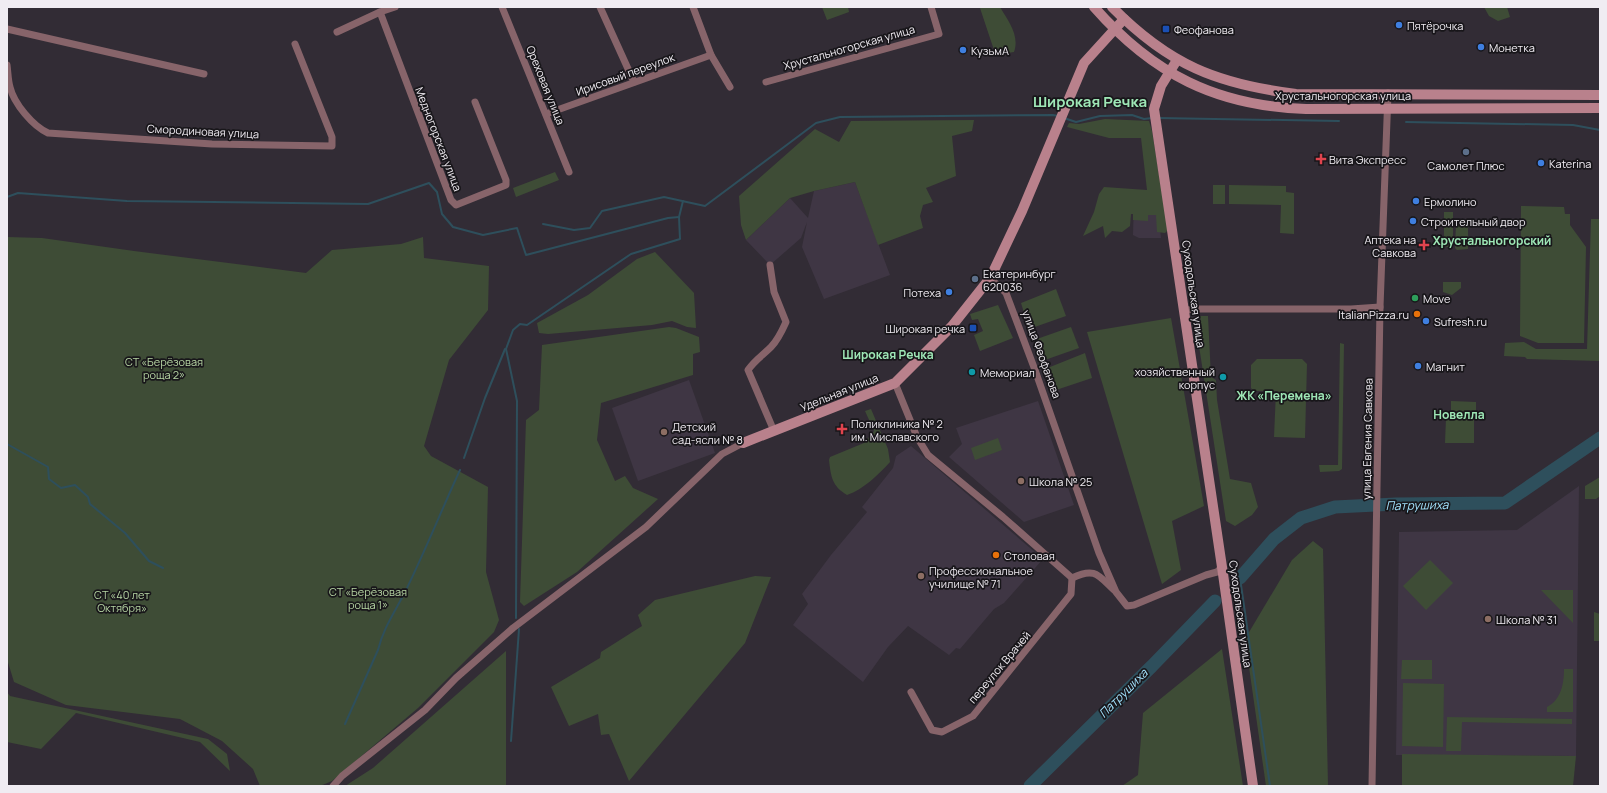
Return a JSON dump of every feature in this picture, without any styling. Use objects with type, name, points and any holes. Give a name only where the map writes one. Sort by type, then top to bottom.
[{"type":"street","points":[[337,32],[380,12],[395,7]]},
{"type":"street","name":"Ореховая улица","points":[[502,7],[569,172]]},
{"type":"street","points":[[600,7],[634,82]]},
{"type":"street","points":[[693,7],[711,55],[730,87]]},
{"type":"street","name":"Хрустальногорская улица","points":[[766,82],[939,34],[931,7]]},
{"type":"street","name":"Хрустальногорская улица","points":[[1094,7],[1114,28],[1152,60],[1169,71],[1210,92],[1252,104],[1274,108],[1596,108]]},
{"type":"street","points":[[1112,7],[1156,46],[1177,60]]},
{"type":"street","name":"Медногорская улица","points":[[380,12],[451,200],[456,205],[506,185],[506,180],[475,102]]},
{"type":"street","points":[[990,278],[1022,211],[1084,63],[1114,28],[1124,19]]},
{"type":"street","points":[[7,29],[204,74]]},
{"type":"street","name":"Смородиновая улица","points":[[7,65],[10,87],[14,97],[37,128],[48,133],[212,144],[332,146],[332,137],[295,44]]},
{"type":"street","name":"Ирисовый переулок","points":[[546,114],[711,55]]},
{"type":"street","name":"Хрустальногорская улица","points":[[1177,60],[1219,79],[1262,90],[1296,94],[1388,93],[1596,95]]},
{"type":"street","name":"Суходольская улица","points":[[1177,60],[1161,86],[1154,109],[1185,310],[1253,786]]},
{"type":"street","name":"улица Евгения Савкова","points":[[1372,786],[1380,307],[1388,93]]},
{"type":"street","points":[[1596,95],[1596,108]]},
{"type":"street","points":[[770,265],[774,292],[786,322],[772,347],[756,360],[748,370],[774,432]]},
{"type":"street","name":"Удельная улица","points":[[333,786],[342,776],[425,710],[456,678],[512,628],[646,527],[722,454],[743,443],[895,383],[952,326],[990,278]]},
{"type":"street","name":"улица Феофанова","points":[[990,278],[1006,293],[1038,377],[1099,553],[1116,592],[1127,606],[1217,572],[1222,567]]},
{"type":"street","points":[[1185,310],[1351,309],[1380,307]]},
{"type":"street","points":[[895,383],[917,437],[928,455],[1003,517],[1072,578],[1085,572],[1095,572],[1116,592]]},
{"type":"street","name":"переулок Врачей","points":[[911,692],[932,730],[942,732],[973,716],[1071,594],[1072,578]]},
{"type":"shaded area","points":[[855,182],[890,275],[824,299],[802,247],[807,222],[801,238],[770,265],[746,240],[790,198],[808,218],[814,191]]},
{"type":"shaded area","points":[[1134,198],[1157,200],[1161,238],[1139,238],[1133,235]]},
{"type":"shaded area","name":"Детский сад-ясли № 8","points":[[689,380],[715,453],[638,481],[612,408]]},
{"type":"shaded area","name":"Школа № 25","points":[[1038,401],[1074,505],[1024,522],[949,457],[962,444],[956,428]]},
{"type":"shaded area","name":"Профессиональное училище № 71","points":[[911,446],[1043,559],[1004,603],[994,609],[960,649],[956,648],[949,655],[908,626],[888,647],[863,682],[793,625],[808,604],[802,594],[831,555],[867,512],[862,507],[893,468],[896,456]]},
{"type":"shaded area","name":"Школа № 31","points":[[1579,486],[1576,756],[1396,755],[1399,532],[1517,530]]},
{"type":"green space","points":[[822,7],[848,7],[849,12],[827,20]]},
{"type":"green space","points":[[1000,7],[1010,23],[1014,34],[1014,52],[1000,54],[994,50],[980,8]]},
{"type":"green space","points":[[1484,7],[1507,7],[1510,17],[1498,21],[1489,16]]},
{"type":"green space","points":[[1105,119],[1149,121],[1152,131],[1168,230],[1165,233],[1157,232],[1156,215],[1148,215],[1148,221],[1133,220],[1133,214],[1131,214],[1130,226],[1122,232],[1112,231],[1105,238],[1103,226],[1083,236],[1094,212],[1099,194],[1104,187],[1147,190],[1141,138],[1109,138],[1067,127],[1069,123],[1079,124]]},
{"type":"green space","points":[[974,120],[972,131],[952,136],[956,176],[926,188],[933,202],[923,205],[920,216],[923,228],[878,245],[855,182],[790,198],[746,240],[741,225],[739,196],[815,129],[839,142],[851,121]]},
{"type":"green space","points":[[555,172],[559,180],[516,197],[513,188]]},
{"type":"green space","points":[[1213,185],[1225,185],[1225,204],[1213,204]]},
{"type":"green space","points":[[1229,185],[1286,186],[1286,192],[1294,193],[1294,234],[1280,233],[1281,205],[1229,204]]},
{"type":"green space","points":[[1521,206],[1564,207],[1565,214],[1570,214],[1570,225],[1586,247],[1584,343],[1538,343],[1520,336]]},
{"type":"green space","points":[[1444,212],[1453,212],[1453,247],[1444,247]]},
{"type":"green space","points":[[1591,219],[1600,219],[1600,361],[1527,359],[1525,357],[1504,356],[1505,343],[1524,342],[1536,349],[1587,349]]},
{"type":"green space","points":[[1458,221],[1466,221],[1468,223],[1468,249],[1457,250],[1455,248],[1456,224]]},
{"type":"green space","points":[[7,237],[42,238],[306,273],[332,250],[401,244],[423,237],[424,258],[489,266],[488,310],[449,360],[424,446],[431,456],[488,487],[486,572],[499,620],[494,632],[418,708],[332,781],[320,786],[260,786],[253,769],[222,741],[180,719],[66,705],[14,682],[7,659]]},
{"type":"green space","points":[[655,252],[694,293],[696,328],[687,327],[672,321],[652,325],[548,334],[539,333],[537,323],[588,295],[637,259]]},
{"type":"green space","points":[[1443,282],[1461,282],[1461,288],[1452,295],[1443,292]]},
{"type":"green space","points":[[1056,289],[1066,316],[1029,329],[1021,303]]},
{"type":"green space","points":[[998,305],[1013,338],[980,351],[974,335],[983,331],[978,319],[972,320],[970,314]]},
{"type":"green space","points":[[1200,316],[1208,316],[1211,377],[1216,380],[1217,400],[1230,479],[1251,483],[1258,507],[1252,515],[1235,526],[1226,521],[1197,333],[1202,331]]},
{"type":"green space","points":[[1171,318],[1204,506],[1172,521],[1181,570],[1162,584],[1087,332]]},
{"type":"green space","points":[[669,327],[676,328],[699,337],[700,352],[693,354],[693,375],[601,403],[597,440],[615,481],[625,476],[633,488],[658,499],[577,572],[524,606],[520,602],[526,420],[539,410],[542,345]]},
{"type":"green space","points":[[1071,327],[1079,348],[1042,361],[1034,340]]},
{"type":"green space","points":[[1340,343],[1344,344],[1342,469],[1339,471],[1320,472],[1319,465],[1338,465]]},
{"type":"green space","points":[[1085,353],[1092,378],[1053,391],[1045,369]]},
{"type":"green space","points":[[1257,359],[1302,359],[1307,364],[1305,438],[1274,437],[1276,391],[1254,391],[1251,388],[1251,365]]},
{"type":"green space","points":[[1451,401],[1476,402],[1476,415],[1451,415]]},
{"type":"green space","points":[[871,409],[888,449],[890,462],[876,477],[847,495],[835,484],[829,460],[830,457],[864,443],[874,431],[865,411]]},
{"type":"green space","points":[[1446,418],[1474,419],[1474,443],[1445,443]]},
{"type":"green space","points":[[998,438],[1002,450],[975,460],[971,448]]},
{"type":"green space","points":[[1600,477],[1600,496],[1596,499],[1585,499],[1585,486]]},
{"type":"green space","points":[[1313,541],[1323,549],[1328,786],[1266,786],[1245,639],[1292,560]]},
{"type":"green space","points":[[1430,560],[1453,583],[1426,610],[1403,586]]},
{"type":"green space","points":[[755,576],[771,577],[745,643],[629,781],[609,734],[601,735],[598,714],[569,726],[551,687],[600,658],[601,652],[642,626],[638,615],[655,600]]},
{"type":"green space","points":[[1541,590],[1573,590],[1573,623]]},
{"type":"green space","points":[[1594,612],[1600,614],[1600,641],[1594,641]]},
{"type":"green space","points":[[1222,649],[1243,786],[1122,786],[1138,775],[1143,713]]},
{"type":"green space","points":[[506,651],[506,786],[345,786],[373,768]]},
{"type":"green space","points":[[1402,660],[1432,660],[1432,679],[1401,679]]},
{"type":"green space","points":[[1564,669],[1573,669],[1573,712],[1547,712],[1547,707],[1556,700],[1561,691]]},
{"type":"green space","points":[[1403,683],[1444,684],[1443,747],[1402,746]]},
{"type":"green space","points":[[7,692],[10,696],[208,739],[227,754],[230,771],[200,742],[76,713],[41,749],[7,742]]},
{"type":"green space","points":[[1447,717],[1572,719],[1572,724],[1462,722],[1461,751],[1446,751]]},
{"type":"green space","points":[[1402,754],[1576,756],[1573,786],[1402,786]]},
{"type":"waterway","points":[[1064,118],[1076,122],[1100,116],[1132,115],[1144,119],[1152,118]]},
{"type":"waterway","points":[[543,224],[574,230],[590,228],[602,211],[664,197],[705,206],[816,123],[840,117],[1058,116]]},
{"type":"waterway","points":[[1158,118],[1339,121]]},
{"type":"waterway","points":[[1406,122],[1573,125],[1600,130]]},
{"type":"waterway","points":[[7,197],[18,193],[127,201],[368,204],[429,183],[437,192],[442,214],[453,227],[483,235],[517,228],[526,255],[668,218],[679,217]]},
{"type":"waterway","points":[[516,618],[517,401],[506,349],[513,330],[520,324],[527,325],[631,254],[680,239],[679,217],[683,201]]},
{"type":"waterway","points":[[464,458],[485,398],[505,349]]},
{"type":"waterway","name":"Патрушиха","points":[[1240,578],[1274,539],[1301,518],[1335,507],[1396,504],[1505,503],[1600,438]]},
{"type":"waterway","points":[[7,444],[48,467],[49,479],[61,488],[75,485],[88,497],[90,504],[125,533],[149,561],[163,568]]},
{"type":"waterway","points":[[345,724],[378,650],[386,628],[404,594],[460,470]]},
{"type":"waterway","points":[[1240,578],[1270,786]]},
{"type":"waterway","name":"Патрушиха","points":[[1030,786],[1152,666],[1215,601]]},
{"type":"waterway","points":[[511,741],[519,629]]},
{"type":"place","name":"Пятёрочка","points":[[1399,25]]},
{"type":"place","name":"Феофанова","points":[[1166,29]]},
{"type":"place","name":"Монетка","points":[[1481,47]]},
{"type":"place","name":"КузьмА","points":[[963,50]]},
{"type":"place","name":"Самолет Плюс","points":[[1466,152]]},
{"type":"place","name":"Вита Экспресс","points":[[1321,159]]},
{"type":"place","name":"Katerina","points":[[1541,163]]},
{"type":"place","name":"Ермолино","points":[[1416,201]]},
{"type":"place","name":"Строительный двор","points":[[1413,221]]},
{"type":"place","name":"Аптека на Савкова","points":[[1424,245]]},
{"type":"place","name":"Екатеринбург 620036","points":[[975,279]]},
{"type":"place","name":"Потеха","points":[[949,292]]},
{"type":"place","name":"Move","points":[[1415,298]]},
{"type":"place","name":"ItalianPizza.ru","points":[[1417,314]]},
{"type":"place","name":"Sufresh.ru","points":[[1426,321]]},
{"type":"place","name":"Широкая речка","points":[[973,328]]},
{"type":"place","name":"Магнит","points":[[1418,366]]},
{"type":"place","name":"Мемориал","points":[[972,372]]},
{"type":"place","name":"хозяйственный корпус","points":[[1223,377]]},
{"type":"place","name":"Поликлиника № 2 им. Миславского","points":[[842,429]]},
{"type":"place","name":"Детский сад-ясли № 8","points":[[664,432]]},
{"type":"place","name":"Школа № 25","points":[[1021,481]]},
{"type":"place","name":"Столовая","points":[[996,555]]},
{"type":"place","name":"Профессиональное училище № 71","points":[[921,576]]},
{"type":"place","name":"Школа № 31","points":[[1488,619]]},
{"type":"district","name":"Широкая Речка","points":[[1090,101]]},
{"type":"district","name":"Хрустальногорский","points":[[1492,240]]},
{"type":"district","name":"Широкая Речка","points":[[888,354]]},
{"type":"district","name":"ЖК «Перемена»","points":[[1284,395]]},
{"type":"district","name":"Новелла","points":[[1459,414]]},
{"type":"park label","name":"СТ «Берёзовая роща 2»","points":[[164,367]]},
{"type":"park label","name":"СТ «Берёзовая роща 1»","points":[[368,597]]},
{"type":"park label","name":"СТ «40 лет Октября»","points":[[122,600]]}]
